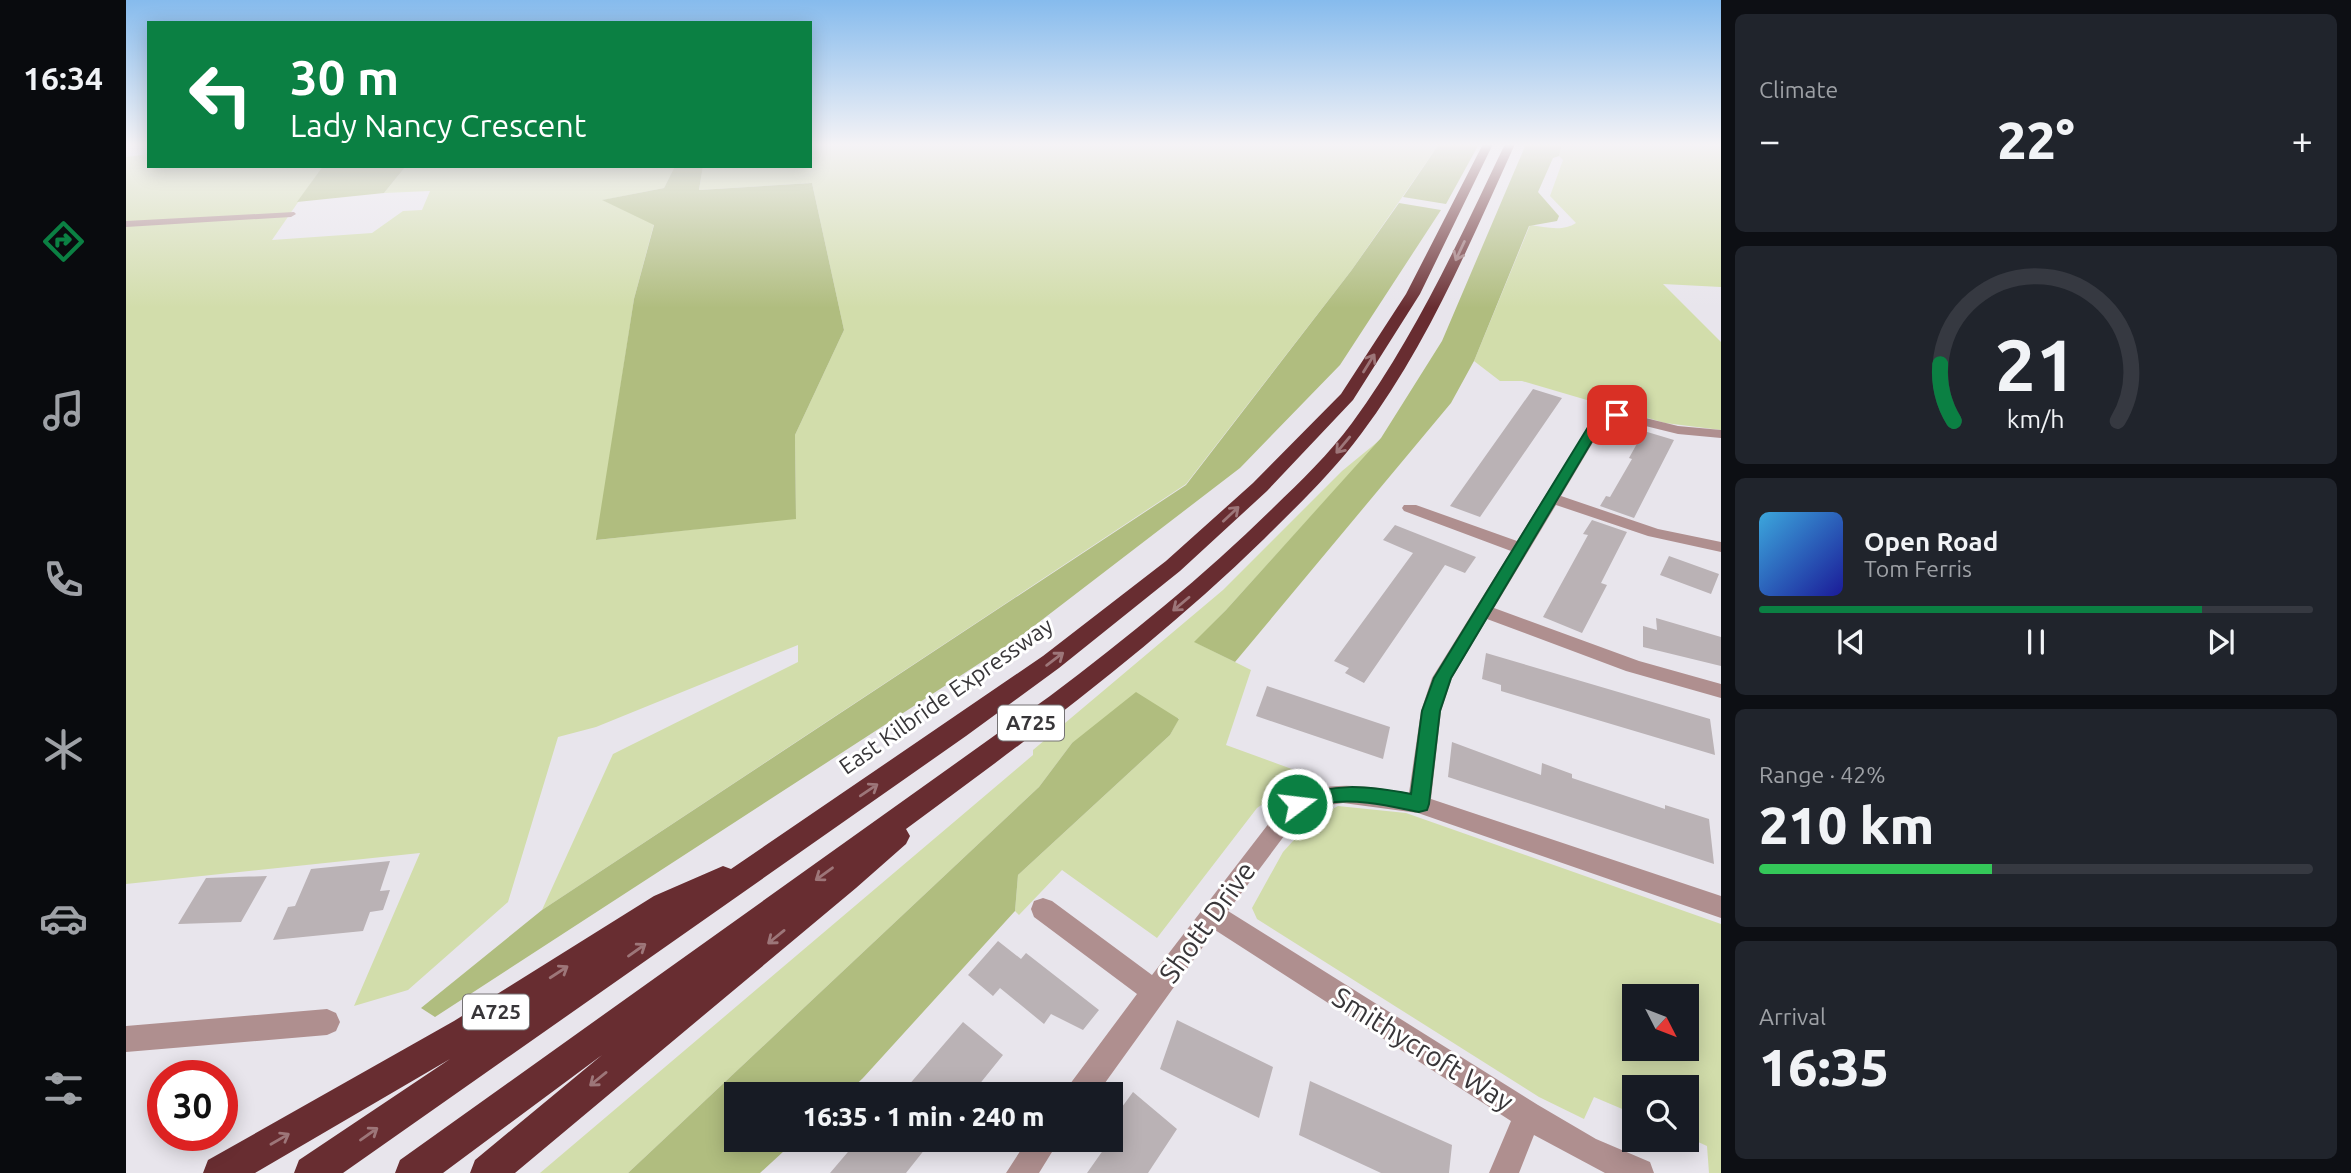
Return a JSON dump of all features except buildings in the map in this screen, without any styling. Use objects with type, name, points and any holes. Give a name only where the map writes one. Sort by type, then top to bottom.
[{"type":"highway","name":"East Kilbride Expressway","points":[[312,1173],[1051,662],[1173,566],[1288,460],[1348,397],[1406,306],[1460,199]]},
{"type":"highway","name":"A725","points":[[413,1173],[995,750],[1085,683],[1207,582],[1267,526],[1357,428],[1407,354],[1433,308],[1484,199]]},
{"type":"highway","name":"A725","points":[[488,1173],[544,1123],[841,885],[995,750]]},
{"type":"highway","name":"A725","points":[[221,1173],[465,1032],[664,905],[773,856]]},
{"type":"street","points":[[126,224],[291,214]]},
{"type":"street","points":[[1419,804],[1431,711],[1442,678],[1600,419],[1606,415],[1617,415],[1678,430],[1721,434]]},
{"type":"street","points":[[1552,498],[1654,533],[1721,547]]},
{"type":"street","points":[[1410,508],[1522,549]]},
{"type":"street","points":[[1483,611],[1633,666],[1721,691]]},
{"type":"street","name":"Shott Drive","points":[[1089,1082],[1279,823],[1297,804],[1326,795],[1374,795],[1419,804],[1721,907]]},
{"type":"street","points":[[1043,909],[1155,992]]},
{"type":"street","name":"Smithycroft Way","points":[[1213,915],[1528,1115],[1586,1149],[1639,1173]]},
{"type":"street","points":[[126,1039],[327,1022]]},
{"type":"street","points":[[1504,1173],[1528,1115]]},
{"type":"street","points":[[1021,1173],[1036,1152]]},
{"type":"green space","points":[[126,199],[300,199],[272,240],[372,233],[403,211],[422,210],[427,199],[609,199],[603,200],[654,224],[634,299],[597,540],[796,518],[795,435],[844,330],[815,199],[1401,199],[1351,271],[1186,484],[542,910],[613,754],[798,662],[798,645],[596,727],[558,737],[508,902],[408,990],[354,1006],[420,853],[126,884]]},
{"type":"green space","points":[[299,199],[329,199],[297,202]]},
{"type":"green space","points":[[815,199],[844,330],[795,435],[796,519],[596,540],[634,299],[654,225],[602,200]]},
{"type":"green space","points":[[1414,199],[1449,199],[1446,204]]},
{"type":"green space","points":[[1503,199],[1544,199],[1559,216],[1557,221],[1529,226],[1474,361],[1451,403],[1235,662],[1194,642],[1381,438],[1442,341]]},
{"type":"green space","points":[[1553,199],[1721,199],[1721,287],[1663,284],[1721,342],[1721,430],[1665,423],[1522,381],[1500,381],[1474,361],[1530,225],[1560,228],[1576,223]]},
{"type":"green space","points":[[1399,203],[1441,210],[1340,365],[1240,468],[1017,639],[435,1017],[421,1008],[542,910],[1186,485],[1351,271]]},
{"type":"green space","points":[[1381,439],[1195,642],[1251,670],[1226,745],[1300,772],[1308,779],[1281,791],[1257,808],[1157,938],[1062,870],[1019,915],[1015,911],[1018,875],[1170,735],[1179,718],[1072,743],[1039,787],[628,1173],[540,1173],[1033,755],[1033,750],[1223,590],[1342,471]]},
{"type":"green space","points":[[1136,692],[1179,719],[1170,735],[1018,875],[1015,911],[859,1082],[725,1082],[1039,787],[1072,743]]},
{"type":"green space","points":[[1338,806],[1406,813],[1721,924],[1721,1173],[1709,1173],[1707,1146],[1699,1142],[1699,1075],[1622,1075],[1622,1109],[1594,1097],[1584,1119],[1539,1097],[1257,919],[1252,908],[1283,852],[1312,820]]},
{"type":"green space","points":[[724,1083],[724,1152],[783,1152],[760,1173],[628,1173]]},
{"type":"route","points":[[1297,804],[1326,795],[1374,795],[1419,804],[1431,711],[1442,678],[1600,419],[1606,415],[1617,415]]}]
